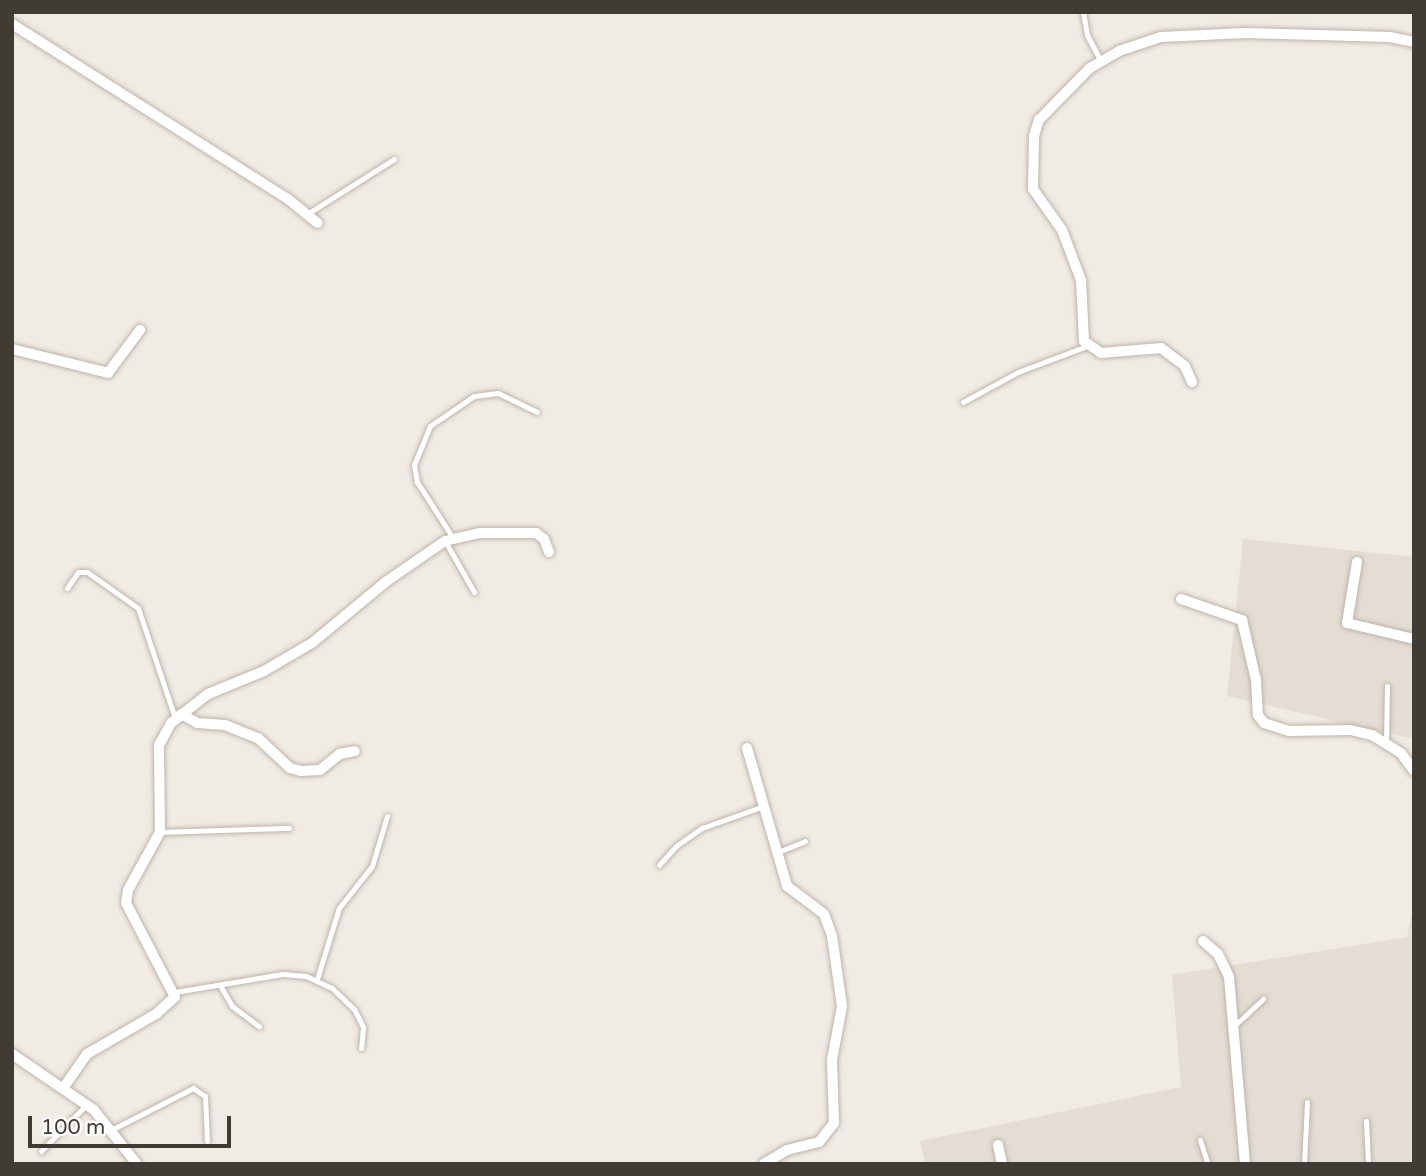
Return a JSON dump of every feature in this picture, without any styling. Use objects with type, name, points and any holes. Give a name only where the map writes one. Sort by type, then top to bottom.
[{"type":"street","points":[[12,24],[318,223]]},
{"type":"street","points":[[1192,382],[1185,366],[1161,348],[1101,353],[1088,346],[1082,337],[1081,280],[1062,230],[1034,189],[1034,136],[1039,120],[1058,97],[1102,61],[1161,37],[1271,34],[1390,37],[1414,42]]},
{"type":"street","points":[[12,349],[108,373],[140,330]]},
{"type":"street","points":[[64,1087],[87,1054],[172,1004],[175,992],[126,908],[128,890],[160,832],[160,736],[178,716],[208,694],[264,671],[313,643],[387,581],[449,540],[503,531],[536,533],[544,539],[549,552]]},
{"type":"street","points":[[1357,562],[1347,623],[1414,639]]},
{"type":"street","points":[[1181,600],[1242,620],[1256,680],[1258,715],[1264,723],[1289,731],[1350,730],[1386,743],[1414,771]]},
{"type":"street","points":[[178,716],[197,723],[225,725],[258,738],[290,768],[301,771],[320,770],[340,754],[355,751]]},
{"type":"street","points":[[747,748],[791,892],[824,914],[841,974],[842,1006],[832,1060],[834,1123],[819,1142],[787,1150],[766,1163]]},
{"type":"street","points":[[1203,941],[1218,954],[1229,977],[1231,1028],[1245,1164]]},
{"type":"street","points":[[12,1054],[64,1087],[86,1105],[113,1129],[137,1164]]},
{"type":"street","points":[[999,1145],[1002,1164]]},
{"type":"lane","points":[[1083,12],[1087,35],[1102,61]]},
{"type":"lane","points":[[307,214],[394,159]]},
{"type":"lane","points":[[963,402],[1018,372],[1088,346]]},
{"type":"lane","points":[[474,592],[417,482],[414,465],[430,426],[474,396],[498,393],[537,412]]},
{"type":"lane","points":[[67,589],[78,572],[87,572],[138,608],[178,716]]},
{"type":"lane","points":[[1386,743],[1387,686]]},
{"type":"lane","points":[[659,865],[676,846],[702,828],[764,806]]},
{"type":"lane","points":[[317,979],[339,908],[372,866],[387,816]]},
{"type":"lane","points":[[160,832],[289,828]]},
{"type":"lane","points":[[778,852],[804,841]]},
{"type":"lane","points":[[175,992],[221,987],[283,974],[317,979],[354,1009],[363,1027],[361,1048]]},
{"type":"lane","points":[[221,987],[232,1006],[258,1027]]},
{"type":"lane","points":[[1231,1028],[1263,999]]},
{"type":"lane","points":[[113,1129],[193,1088],[205,1096],[207,1141]]},
{"type":"lane","points":[[1304,1164],[1307,1102]]},
{"type":"lane","points":[[41,1151],[86,1105]]},
{"type":"lane","points":[[1366,1121],[1368,1164]]},
{"type":"lane","points":[[1200,1140],[1208,1164]]},
{"type":"shaded area","points":[[1243,539],[1414,557],[1414,739],[1227,696]]},
{"type":"shaded area","points":[[1414,903],[1414,1164],[925,1164],[920,1141],[1181,1087],[1172,975],[1407,937]]}]
